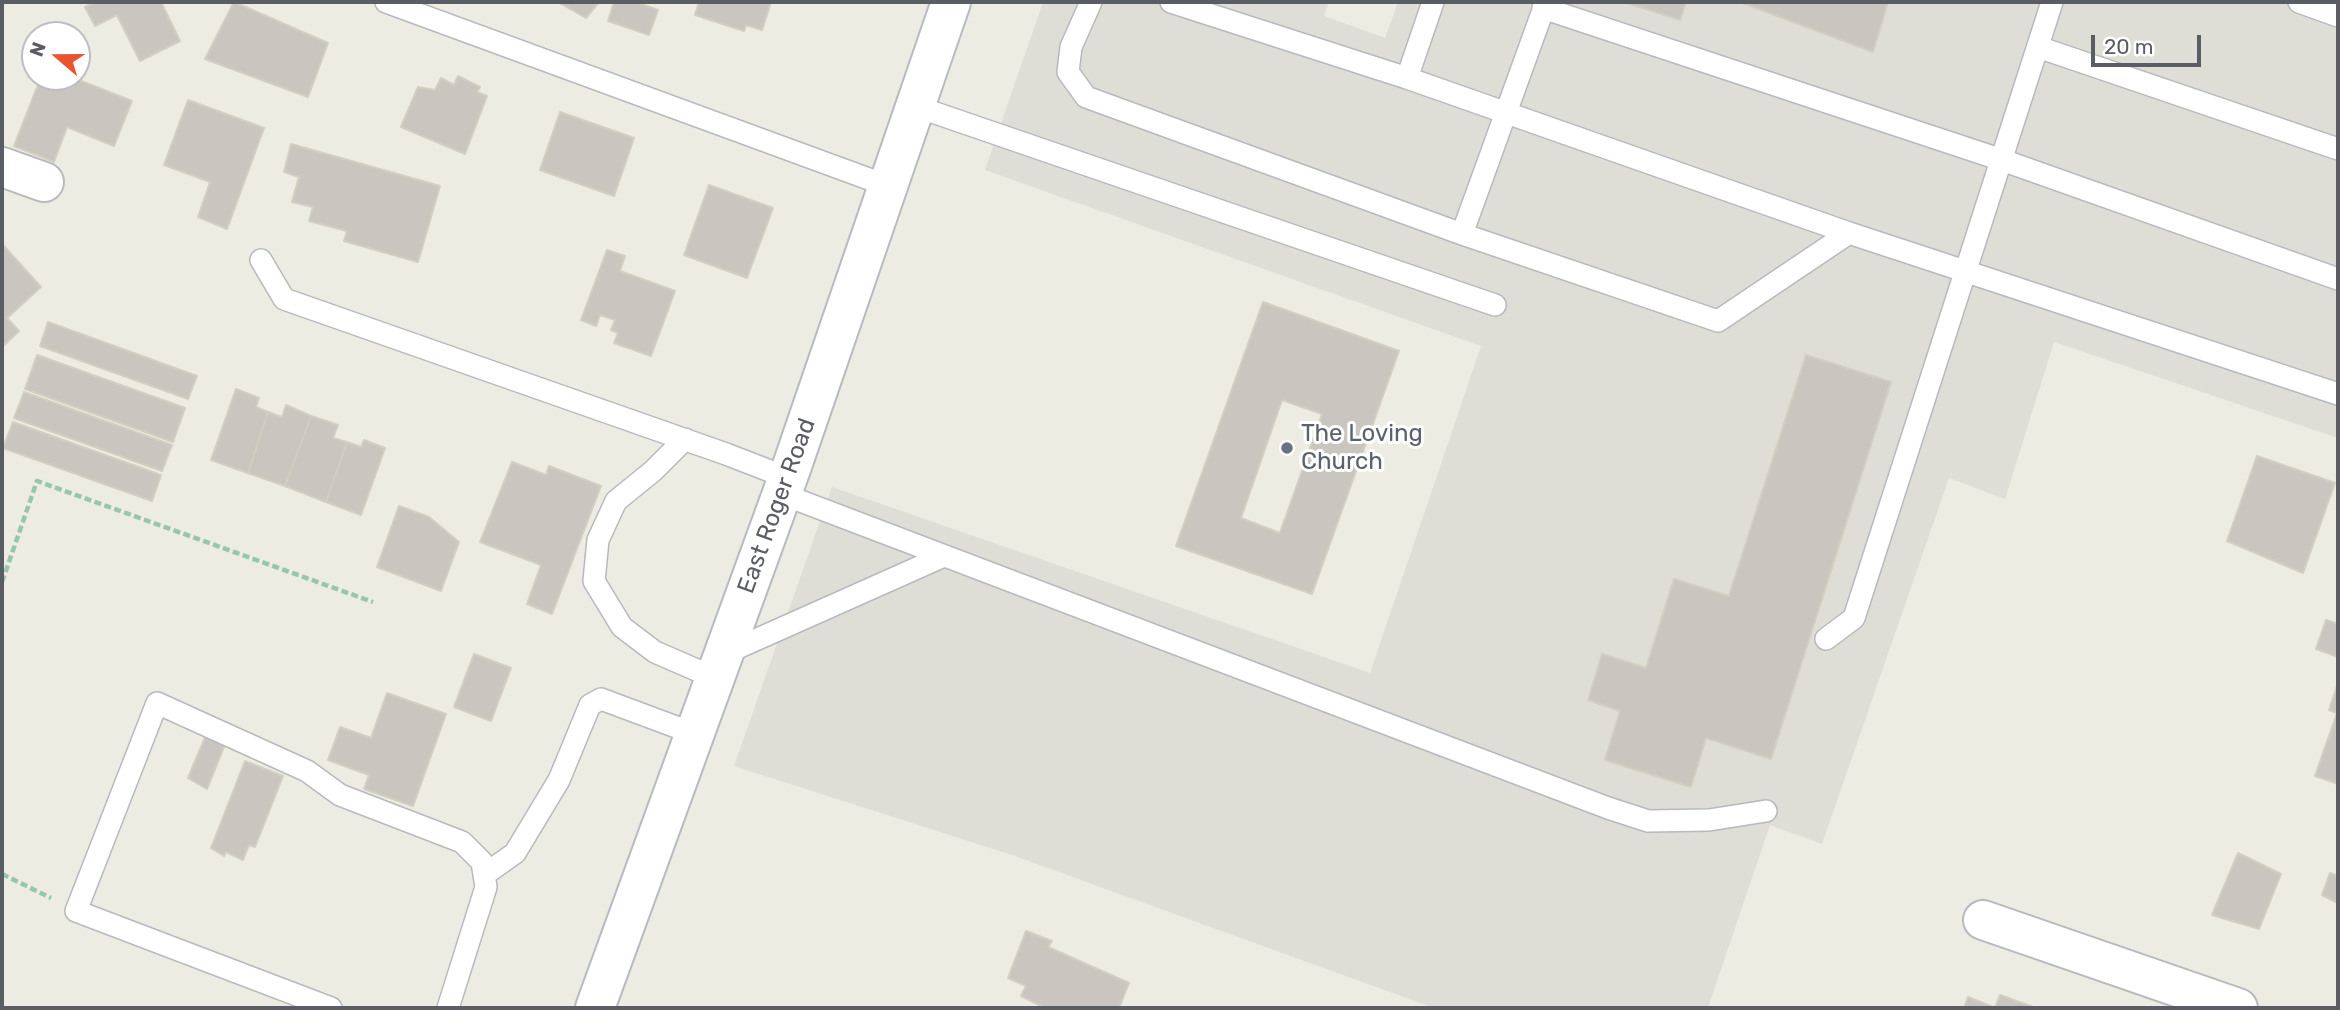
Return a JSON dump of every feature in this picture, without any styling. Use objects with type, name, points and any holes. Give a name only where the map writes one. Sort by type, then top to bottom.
[{"type":"street","name":"East Roger Road","points":[[595,1008],[785,486],[951,2]]},
{"type":"street","points":[[2,167],[44,182]]},
{"type":"street","points":[[1983,920],[2238,1008]]},
{"type":"lane","points":[[386,2],[888,186]]},
{"type":"lane","points":[[1091,2],[1071,47],[1069,72],[1086,97],[1462,234],[1718,321],[1849,233]]},
{"type":"lane","points":[[1171,2],[1407,78],[1849,233],[2338,394]]},
{"type":"lane","points":[[1407,78],[1433,2]]},
{"type":"lane","points":[[1826,639],[1854,618],[2052,2]]},
{"type":"lane","points":[[2299,2],[2338,16]]},
{"type":"lane","points":[[1462,234],[1545,5],[2001,160],[2338,279]]},
{"type":"lane","points":[[2038,47],[2338,149]]},
{"type":"lane","points":[[915,106],[1495,305]]},
{"type":"lane","points":[[261,260],[284,299],[685,439],[944,556],[1608,808],[1648,821],[1709,820],[1766,811]]},
{"type":"lane","points":[[685,439],[653,471],[616,501],[598,540],[594,581],[622,627],[655,652],[719,666],[944,556]]},
{"type":"lane","points":[[484,875],[515,853],[559,780],[590,705],[601,699],[695,734]]},
{"type":"lane","points":[[331,1008],[76,911],[157,703],[307,771],[340,795],[462,842],[482,862],[485,887],[448,1008]]},
{"type":"path","points":[[2,582],[37,481],[373,602]]},
{"type":"path","points":[[2,874],[76,911]]},
{"type":"shaded area","points":[[1043,2],[1329,2],[1324,16],[1385,38],[1398,2],[2338,2],[2338,438],[2054,342],[2005,499],[1949,478],[1822,844],[1770,825],[1708,1008],[1434,1008],[1012,855],[734,766],[832,487],[1370,673],[1481,346],[985,170]]},
{"type":"building","points":[[96,2],[161,2],[180,41],[140,61],[117,15],[95,26],[85,7]]},
{"type":"building","points":[[234,2],[328,43],[308,97],[205,59]]},
{"type":"building","points":[[558,2],[599,2],[586,18]]},
{"type":"building","points":[[614,2],[635,2],[658,10],[649,35],[608,21]]},
{"type":"building","points":[[699,2],[771,2],[762,30],[746,25],[744,31],[695,15]]},
{"type":"building","points":[[1624,2],[1686,2],[1680,20]]},
{"type":"building","points":[[1740,2],[1888,2],[1873,52]]},
{"type":"building","points":[[458,76],[480,87],[477,92],[487,96],[465,154],[401,127],[418,87],[435,90],[441,78],[454,85]]},
{"type":"building","points":[[91,85],[132,101],[114,146],[67,127],[54,162],[14,146],[36,91],[91,91]]},
{"type":"building","points":[[188,100],[264,128],[227,229],[198,217],[210,182],[164,165]]},
{"type":"building","points":[[560,112],[634,138],[614,196],[540,170]]},
{"type":"building","points":[[291,144],[440,186],[418,262],[344,241],[347,231],[309,221],[313,207],[292,202],[299,177],[284,172]]},
{"type":"building","points":[[709,185],[773,208],[747,278],[684,255]]},
{"type":"building","points":[[2,244],[41,287],[7,318],[19,331],[2,347]]},
{"type":"building","points":[[607,250],[625,256],[620,271],[675,291],[651,356],[614,343],[618,333],[611,330],[615,320],[600,315],[596,326],[581,320]]},
{"type":"building","name":"The Loving Church","points":[[1263,302],[1399,351],[1312,594],[1176,546]],"holes":[[[1282,400],[1322,414],[1280,533],[1241,518]]]},
{"type":"building","points":[[48,322],[197,376],[188,399],[40,346]]},
{"type":"building","points":[[37,355],[185,408],[173,442],[25,389]]},
{"type":"building","points":[[1806,355],[1891,382],[1771,759],[1706,738],[1691,787],[1605,760],[1620,711],[1588,700],[1602,654],[1646,668],[1674,579],[1729,596]]},
{"type":"building","points":[[236,389],[259,398],[256,407],[268,412],[248,473],[211,460]]},
{"type":"building","points":[[24,392],[172,445],[162,471],[14,418]]},
{"type":"building","points":[[286,405],[311,416],[285,486],[248,473],[268,412],[282,417]]},
{"type":"building","points":[[311,416],[338,425],[333,438],[347,442],[326,502],[285,486]]},
{"type":"building","points":[[13,422],[161,475],[152,501],[3,448]]},
{"type":"building","points":[[364,440],[385,448],[361,515],[326,502],[347,442],[361,447]]},
{"type":"building","points":[[2257,456],[2335,483],[2303,573],[2227,541]]},
{"type":"building","points":[[512,462],[546,475],[549,466],[601,486],[552,614],[527,604],[541,565],[480,542]]},
{"type":"building","points":[[399,506],[429,517],[459,542],[441,591],[377,567]]},
{"type":"building","points":[[2326,620],[2338,624],[2338,657],[2316,649]]},
{"type":"building","points":[[474,654],[511,668],[491,721],[454,707]]},
{"type":"building","points":[[2338,683],[2338,784],[2315,776],[2337,713],[2329,710]]},
{"type":"building","points":[[387,693],[446,714],[413,806],[364,789],[369,775],[328,760],[340,727],[371,738]]},
{"type":"building","points":[[206,735],[226,742],[207,789],[188,778]]},
{"type":"building","points":[[245,761],[283,776],[255,847],[249,845],[243,860],[226,852],[224,856],[211,848]]},
{"type":"building","points":[[2238,853],[2281,874],[2259,929],[2212,915]]},
{"type":"building","points":[[2330,873],[2338,876],[2338,903],[2322,895]]},
{"type":"building","points":[[1026,931],[1052,941],[1048,947],[1129,983],[1119,1008],[1045,1008],[1021,996],[1026,986],[1008,978]]},
{"type":"building","points":[[2000,995],[2036,1008],[1995,1008]]},
{"type":"building","points":[[1968,997],[1995,1008],[1964,1008]]},
{"type":"place","name":"The Loving Church","points":[[1287,448]]}]
